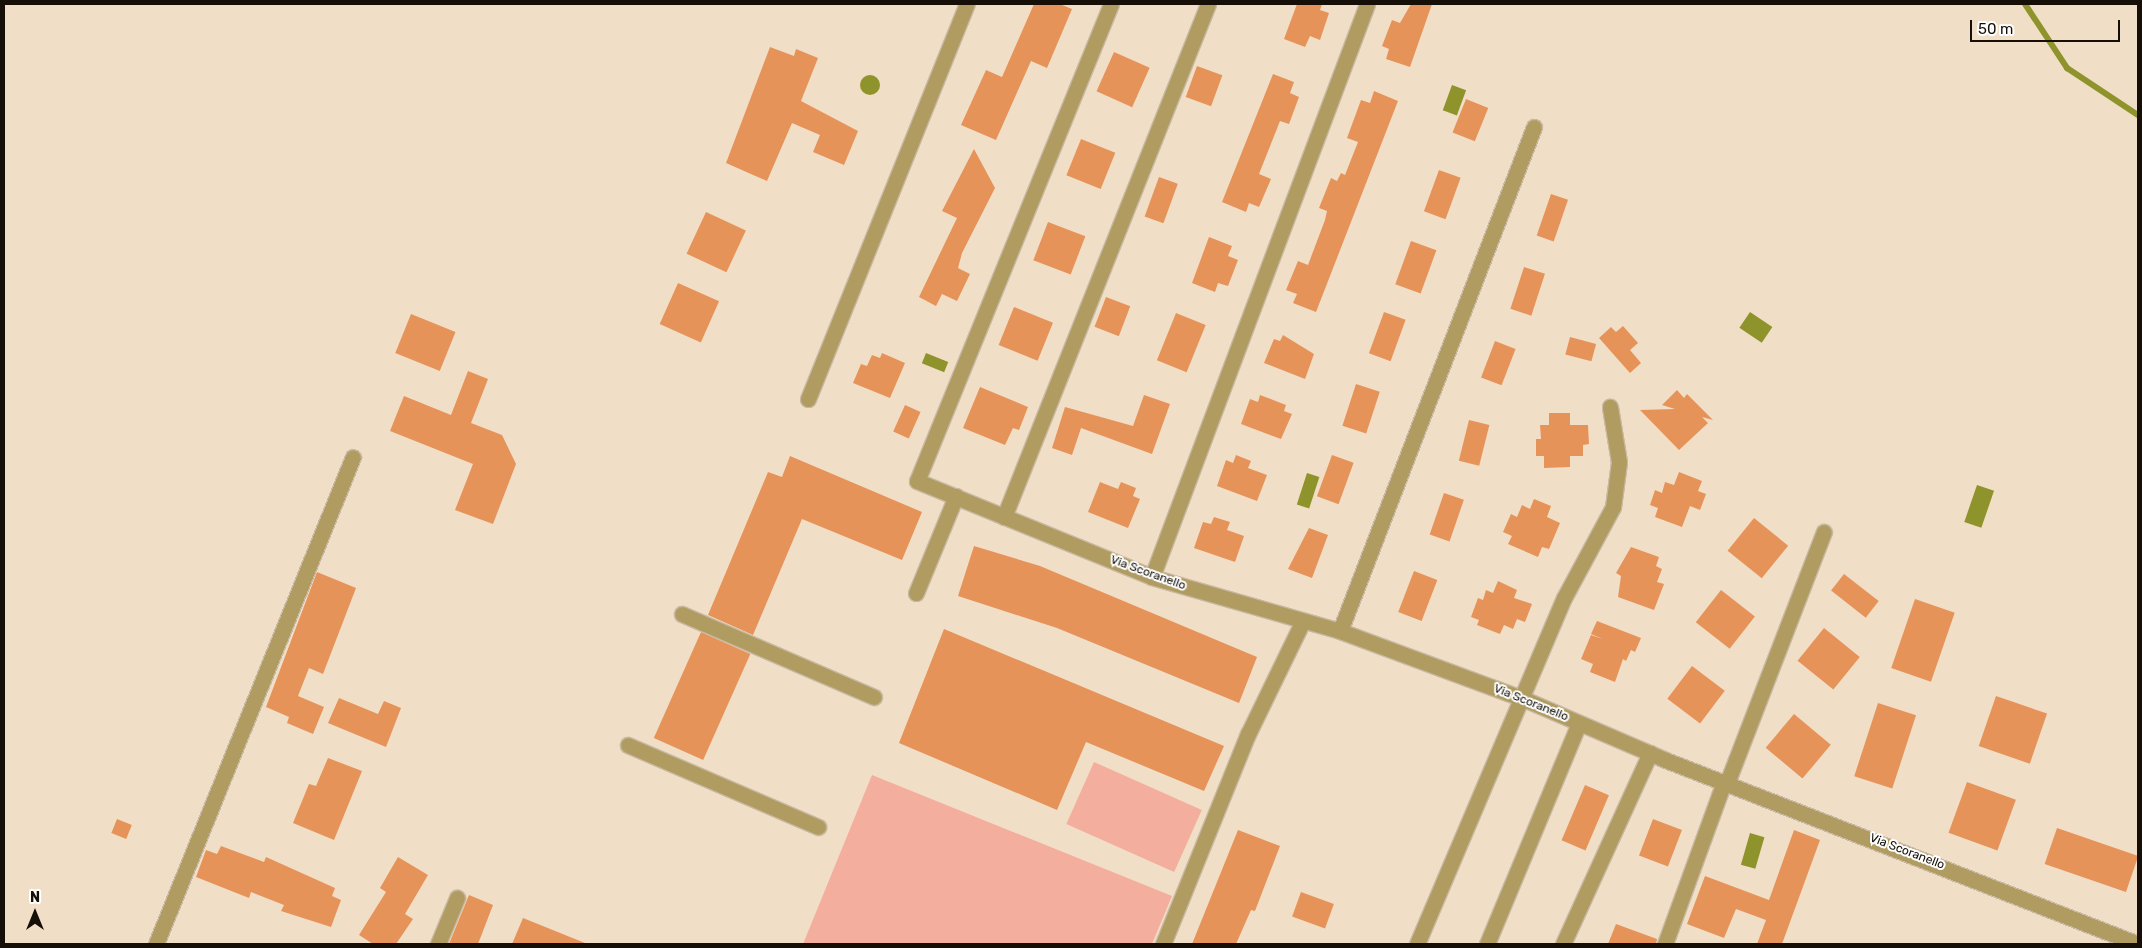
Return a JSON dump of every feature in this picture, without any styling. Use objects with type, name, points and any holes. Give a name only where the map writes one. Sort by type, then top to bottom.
[{"type":"street","points":[[808,399],[967,4]]},
{"type":"street","name":"Via Scoranello","points":[[1111,4],[917,480],[1152,576],[1302,623],[1340,631],[1524,699],[1725,783],[2138,944]]},
{"type":"street","points":[[1004,517],[1208,4]]},
{"type":"street","points":[[1152,576],[1367,4]]},
{"type":"street","points":[[1340,631],[1534,126]]},
{"type":"street","points":[[1417,944],[1524,699],[1567,591],[1613,507],[1619,462],[1610,407]]},
{"type":"street","points":[[156,944],[353,457]]},
{"type":"street","points":[[916,593],[956,496]]},
{"type":"street","points":[[1665,944],[1725,783],[1824,532]]},
{"type":"street","points":[[682,614],[874,697]]},
{"type":"street","points":[[1163,944],[1248,734],[1302,623]]},
{"type":"street","points":[[1487,944],[1579,723]]},
{"type":"street","points":[[628,745],[818,827]]},
{"type":"street","points":[[1563,944],[1650,753]]},
{"type":"street","points":[[438,944],[458,898]]},
{"type":"shaded area","points":[[870,75],[877,78],[880,85],[877,92],[870,95],[863,92],[860,85],[863,78]]},
{"type":"shaded area","points":[[1452,85],[1466,90],[1457,116],[1443,110]]},
{"type":"shaded area","points":[[1750,312],[1772,327],[1762,343],[1739,328]]},
{"type":"shaded area","points":[[926,353],[948,362],[944,372],[922,363]]},
{"type":"shaded area","points":[[1307,473],[1319,477],[1309,508],[1297,504]]},
{"type":"shaded area","points":[[1977,485],[1994,491],[1981,528],[1964,522]]},
{"type":"shaded area","points":[[1094,762],[1202,810],[1174,872],[1066,824]]},
{"type":"shaded area","points":[[872,775],[1172,896],[1152,944],[803,944]]},
{"type":"shaded area","points":[[1750,833],[1764,837],[1755,869],[1741,865]]},
{"type":"building","points":[[1034,4],[1060,4],[1072,9],[1047,68],[1031,61],[996,140],[961,125],[986,70],[1002,77]]},
{"type":"building","points":[[1297,4],[1322,4],[1320,10],[1329,13],[1320,40],[1310,36],[1305,47],[1284,39]]},
{"type":"building","points":[[1411,4],[1432,4],[1410,67],[1386,59],[1389,49],[1382,46],[1392,20],[1400,23]]},
{"type":"building","points":[[770,47],[794,56],[796,49],[818,58],[801,101],[858,131],[844,165],[813,152],[820,135],[792,123],[767,181],[726,163]]},
{"type":"building","points":[[1114,52],[1150,68],[1132,107],[1097,91]]},
{"type":"building","points":[[1197,66],[1222,75],[1211,106],[1186,97]]},
{"type":"building","points":[[1273,74],[1294,82],[1290,93],[1299,97],[1289,124],[1280,121],[1259,174],[1271,179],[1259,207],[1249,203],[1246,212],[1222,202]]},
{"type":"building","points":[[1374,91],[1398,101],[1316,312],[1293,303],[1297,294],[1286,290],[1298,261],[1308,265],[1327,211],[1319,208],[1331,178],[1337,181],[1341,173],[1345,175],[1358,142],[1347,138],[1361,100],[1370,103]]},
{"type":"building","points":[[1466,99],[1488,108],[1475,141],[1453,132]]},
{"type":"building","points":[[1081,139],[1115,153],[1101,189],[1066,175]]},
{"type":"building","points":[[974,149],[995,188],[962,253],[958,268],[970,274],[957,301],[942,294],[936,306],[919,297],[957,218],[942,211]]},
{"type":"building","points":[[1439,170],[1461,178],[1446,219],[1424,211]]},
{"type":"building","points":[[1159,177],[1178,184],[1163,223],[1145,216]]},
{"type":"building","points":[[1551,194],[1568,200],[1554,241],[1537,236]]},
{"type":"building","points":[[706,212],[746,231],[726,272],[687,254]]},
{"type":"building","points":[[1048,222],[1085,236],[1071,275],[1033,260]]},
{"type":"building","points":[[1209,237],[1232,246],[1228,256],[1238,260],[1228,286],[1218,283],[1215,292],[1192,283]]},
{"type":"building","points":[[1411,241],[1436,250],[1421,293],[1395,284]]},
{"type":"building","points":[[1524,267],[1545,274],[1531,316],[1510,309]]},
{"type":"building","points":[[678,283],[719,301],[701,342],[660,324]]},
{"type":"building","points":[[1106,297],[1130,306],[1119,336],[1095,327]]},
{"type":"building","points":[[1014,307],[1053,323],[1038,361],[999,345]]},
{"type":"building","points":[[1384,312],[1406,320],[1391,361],[1369,353]]},
{"type":"building","points":[[1176,313],[1206,325],[1187,372],[1157,360]]},
{"type":"building","points":[[411,314],[456,332],[440,371],[395,353]]},
{"type":"building","points":[[1623,326],[1638,343],[1630,350],[1641,363],[1630,373],[1599,338],[1611,327],[1616,332]]},
{"type":"building","points":[[1283,335],[1314,354],[1305,379],[1264,363],[1274,339],[1280,341]]},
{"type":"building","points":[[1570,337],[1596,344],[1591,361],[1565,354]]},
{"type":"building","points":[[1495,341],[1516,349],[1502,385],[1481,377]]},
{"type":"building","points":[[882,353],[905,363],[890,398],[853,383],[861,364],[867,366],[872,355],[880,358]]},
{"type":"building","points":[[468,371],[488,379],[471,423],[502,435],[516,464],[493,524],[455,510],[473,464],[390,431],[404,396],[451,415]]},
{"type":"building","points":[[1356,384],[1380,392],[1366,434],[1342,426]]},
{"type":"building","points":[[980,387],[1028,407],[1019,430],[1013,428],[1005,445],[963,428]]},
{"type":"building","points":[[1677,390],[1684,398],[1687,394],[1713,420],[1702,417],[1708,423],[1679,450],[1640,410],[1675,409],[1662,405]]},
{"type":"building","points":[[1144,395],[1170,404],[1152,454],[1081,428],[1072,455],[1052,448],[1065,407],[1133,426]]},
{"type":"building","points":[[1260,395],[1286,405],[1284,411],[1292,414],[1281,439],[1241,424],[1250,399],[1258,402]]},
{"type":"building","points":[[905,405],[921,412],[909,438],[893,431]]},
{"type":"building","points":[[1549,413],[1570,413],[1570,425],[1588,425],[1589,444],[1583,445],[1583,456],[1570,456],[1570,467],[1544,468],[1544,456],[1536,456],[1536,439],[1541,439],[1540,425],[1549,425]]},
{"type":"building","points":[[1469,420],[1489,425],[1479,466],[1459,461]]},
{"type":"building","points":[[1236,455],[1251,461],[1248,468],[1267,475],[1257,501],[1217,486],[1226,460],[1233,463]]},
{"type":"building","points":[[1332,455],[1354,463],[1339,504],[1317,496]]},
{"type":"building","points":[[790,456],[922,512],[902,560],[802,519],[753,635],[708,615],[768,472],[782,477]]},
{"type":"building","points":[[1679,472],[1702,481],[1698,491],[1706,494],[1700,510],[1690,506],[1682,527],[1655,517],[1658,508],[1650,505],[1655,490],[1662,493],[1665,482],[1674,485]]},
{"type":"building","points":[[1100,482],[1118,489],[1121,482],[1136,488],[1133,496],[1140,499],[1128,528],[1088,512]]},
{"type":"building","points":[[1444,493],[1464,500],[1450,541],[1430,535]]},
{"type":"building","points":[[1534,499],[1551,506],[1547,517],[1560,523],[1549,549],[1542,547],[1538,557],[1508,544],[1512,536],[1503,532],[1511,514],[1517,517],[1522,505],[1530,509]]},
{"type":"building","points":[[1214,517],[1230,522],[1227,530],[1244,536],[1235,562],[1194,548],[1203,522],[1211,524]]},
{"type":"building","points":[[1754,518],[1788,546],[1762,578],[1728,551]]},
{"type":"building","points":[[1309,528],[1328,535],[1312,578],[1288,569]]},
{"type":"building","points":[[974,546],[1040,566],[1257,657],[1239,703],[1057,628],[958,596]]},
{"type":"building","points":[[1631,547],[1659,557],[1656,566],[1662,569],[1657,582],[1664,584],[1654,610],[1618,597],[1621,576],[1616,573]]},
{"type":"building","points":[[1414,571],[1437,580],[1422,621],[1398,612]]},
{"type":"building","points":[[317,572],[356,588],[323,674],[309,668],[298,696],[324,707],[313,734],[287,723],[289,717],[266,707]]},
{"type":"building","points":[[1844,574],[1879,601],[1866,618],[1831,591]]},
{"type":"building","points":[[1498,581],[1517,590],[1514,598],[1532,604],[1525,622],[1517,619],[1513,629],[1504,625],[1500,634],[1477,625],[1479,620],[1471,617],[1478,598],[1483,600],[1486,590],[1493,593]]},
{"type":"building","points":[[1721,590],[1755,616],[1730,649],[1696,622]]},
{"type":"building","points":[[1915,599],[1955,613],[1931,682],[1891,668]]},
{"type":"building","points":[[1597,621],[1641,638],[1635,652],[1631,650],[1626,661],[1623,659],[1615,682],[1590,672],[1593,664],[1581,659],[1591,635],[1603,639],[1591,634]]},
{"type":"building","points":[[1824,628],[1860,657],[1833,690],[1798,661]]},
{"type":"building","points":[[944,629],[1224,746],[1204,791],[1086,742],[1057,810],[899,743]]},
{"type":"building","points":[[701,632],[750,654],[703,760],[654,738]]},
{"type":"building","points":[[1692,666],[1725,691],[1700,723],[1667,699]]},
{"type":"building","points":[[1996,696],[2047,714],[2030,764],[1979,746]]},
{"type":"building","points":[[339,698],[378,714],[384,701],[401,708],[386,747],[328,723]]},
{"type":"building","points":[[1878,703],[1916,715],[1892,789],[1854,776]]},
{"type":"building","points":[[1794,714],[1831,745],[1802,779],[1766,748]]},
{"type":"building","points":[[328,758],[362,771],[334,840],[293,823],[309,784],[316,786]]},
{"type":"building","points":[[1967,782],[2016,800],[1997,851],[1949,833]]},
{"type":"building","points":[[1585,785],[1609,795],[1585,850],[1562,840]]},
{"type":"building","points":[[117,819],[132,825],[126,839],[111,833]]},
{"type":"building","points":[[1653,819],[1682,830],[1668,867],[1639,855]]},
{"type":"building","points":[[2057,828],[2138,856],[2126,892],[2045,864]]},
{"type":"building","points":[[1238,830],[1280,846],[1255,911],[1251,910],[1236,944],[1192,944]]},
{"type":"building","points":[[1794,830],[1820,840],[1782,944],[1757,944],[1766,920],[1736,909],[1724,938],[1687,924],[1705,876],[1769,900]]},
{"type":"building","points":[[221,846],[264,862],[266,857],[335,888],[332,896],[341,900],[331,927],[281,911],[284,905],[251,892],[249,898],[196,877],[206,850],[217,854]]},
{"type":"building","points":[[398,857],[428,875],[405,914],[413,919],[396,944],[373,944],[359,935],[386,892],[380,888]]},
{"type":"building","points":[[1301,892],[1334,904],[1325,928],[1292,916]]},
{"type":"building","points":[[469,895],[493,905],[478,944],[449,944]]},
{"type":"building","points":[[523,918],[585,943],[585,944],[512,944]]},
{"type":"building","points":[[1616,924],[1657,939],[1656,944],[1608,944]]},
{"type":"waterway","points":[[2025,4],[2067,68],[2138,115]]}]
